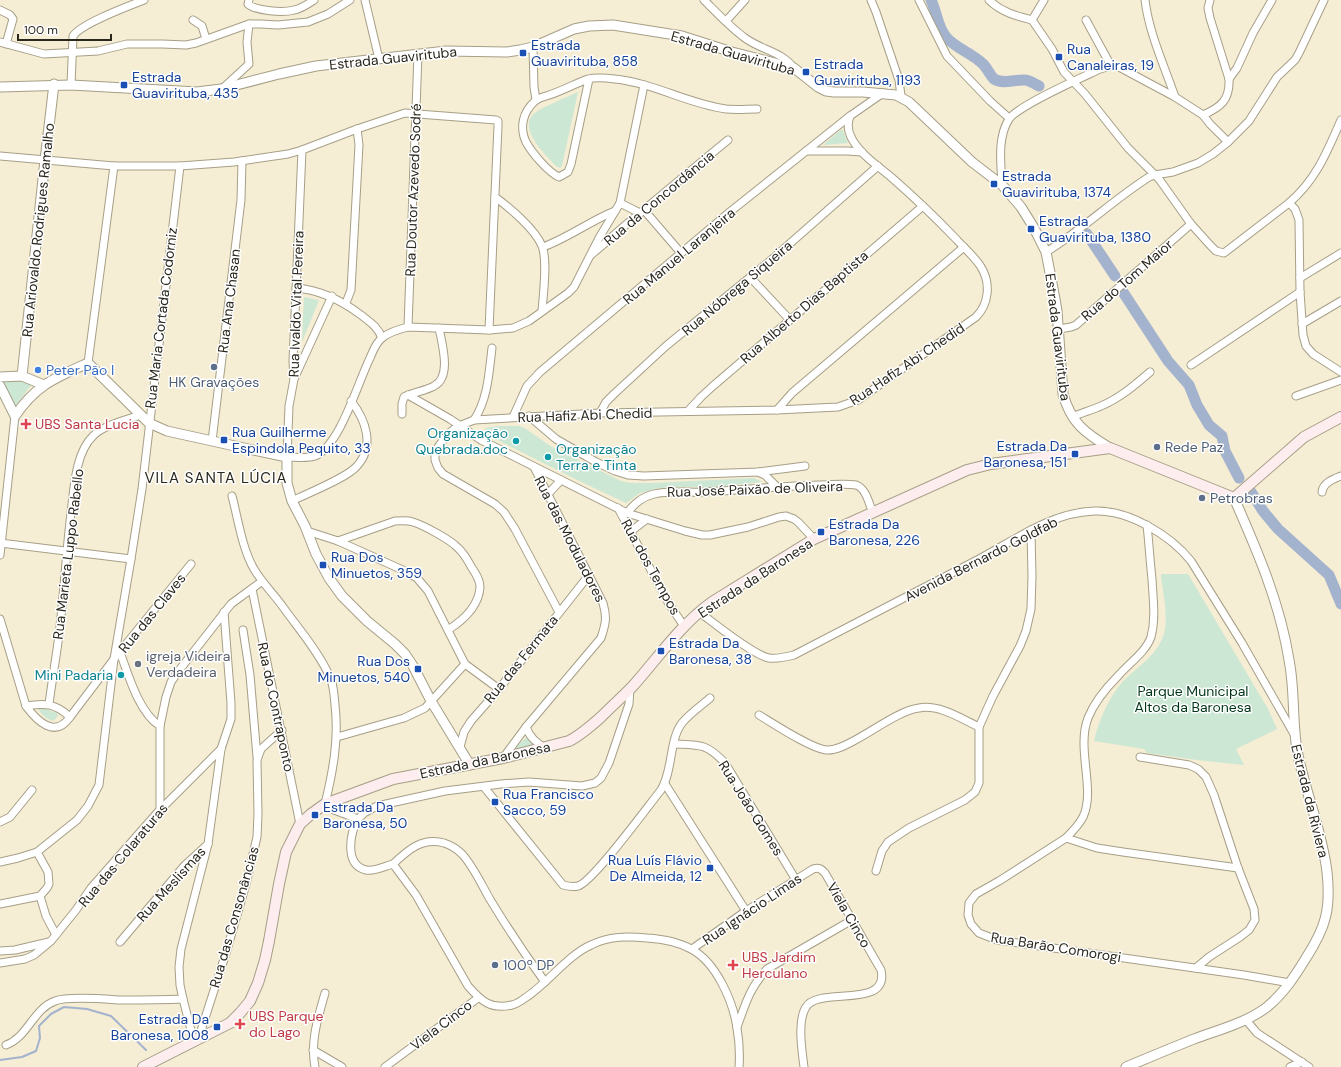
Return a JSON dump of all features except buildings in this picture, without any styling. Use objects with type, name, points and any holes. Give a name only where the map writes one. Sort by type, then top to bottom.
[{"type":"main road","points":[[1322,427],[1341,409]]},
{"type":"main road","points":[[1234,498],[1304,437],[1341,417]]},
{"type":"main road","points":[[1322,427],[1341,422]]},
{"type":"main road","name":"Estrada Guavirituba","points":[[1110,448],[1234,498]]},
{"type":"main road","name":"Estrada da Baronesa","points":[[144,1067],[230,1023],[250,1000],[258,983],[265,960],[286,852],[300,824],[325,804],[393,779],[503,758],[569,741],[579,736],[630,688],[698,612],[814,539],[967,470],[980,466],[1110,448]]},
{"type":"street","points":[[71,85],[73,36],[76,32],[122,8],[144,0]]},
{"type":"street","points":[[248,0],[248,4],[252,7],[284,11],[303,7],[314,0]]},
{"type":"street","points":[[0,10],[10,15],[13,19],[3,43],[40,54],[103,50],[127,44],[186,45],[249,24],[278,25],[308,22],[328,14],[350,0]]},
{"type":"street","points":[[365,0],[379,59]]},
{"type":"street","points":[[704,0],[745,38],[782,56],[788,60],[794,68]]},
{"type":"street","points":[[726,21],[745,0]]},
{"type":"street","points":[[871,0],[899,80],[901,96]]},
{"type":"street","points":[[919,0],[947,56],[980,92],[1010,118]]},
{"type":"street","points":[[989,0],[1000,9],[1012,15],[1032,20],[1052,49],[1064,72],[1085,94],[1128,148],[1154,175],[1191,224],[1216,252],[1224,253],[1304,190],[1324,158],[1341,120]]},
{"type":"street","points":[[1032,20],[1044,0]]},
{"type":"street","points":[[1145,0],[1147,14],[1175,97]]},
{"type":"street","points":[[1203,115],[1225,101],[1228,94],[1229,79],[1210,18],[1208,8],[1210,0]]},
{"type":"street","points":[[1229,79],[1237,68],[1253,33],[1272,0]]},
{"type":"street","points":[[1046,252],[1067,239],[1137,185],[1154,175],[1173,172],[1198,162],[1213,154],[1228,142],[1249,121],[1277,78],[1300,53],[1324,0]]},
{"type":"street","points":[[193,20],[202,26],[206,39]]},
{"type":"street","points":[[1086,20],[1111,66]]},
{"type":"street","points":[[222,89],[249,64],[247,42],[249,24]]},
{"type":"street","name":"Estrada Guavirituba","points":[[0,87],[54,84],[198,92],[222,89],[316,66],[446,51],[507,52],[520,50],[534,47],[574,29],[589,26],[613,25],[682,36],[732,52],[794,68],[818,87],[826,91],[889,93],[901,96],[972,162],[1002,185],[1021,207],[1046,252],[1057,311],[1063,394],[1066,406],[1072,417],[1085,431],[1110,448]]},
{"type":"street","points":[[534,47],[533,76],[536,100]]},
{"type":"street","name":"Rua Doutor Azevedo Sodré","points":[[408,327],[418,54]]},
{"type":"street","points":[[1002,185],[1000,152],[1003,134],[1010,118],[1020,109],[1100,69],[1111,66],[1119,67],[1175,97],[1203,115],[1228,142]]},
{"type":"street","points":[[589,79],[571,164],[568,172],[559,177],[552,174],[545,167],[526,141],[522,127],[523,121],[526,112],[536,100],[589,79],[614,78],[632,81],[707,105],[727,109],[757,109]]},
{"type":"street","name":"Rua Ariovaldo Rodrigues Ramalho","points":[[22,376],[54,84]]},
{"type":"street","points":[[88,363],[149,423],[167,431],[287,457],[309,457],[321,453],[331,444],[340,428],[376,345],[382,338],[399,329],[408,327],[489,330],[513,328],[520,326],[542,312],[574,288],[602,232],[620,203],[644,85]]},
{"type":"street","name":"Rua Manuel Laranjeira","points":[[861,108],[869,98],[870,92]]},
{"type":"street","name":"Rua Manuel Laranjeira","points":[[513,417],[527,386],[540,372],[681,253],[806,151],[850,116],[874,101],[883,93]]},
{"type":"street","points":[[0,156],[114,166],[180,166],[242,161],[288,154],[405,113],[496,119],[498,121],[498,126],[489,330]]},
{"type":"street","name":"Rua Hafiz Abi Chedid","points":[[559,612],[515,529],[504,512],[495,504],[443,474],[438,468],[435,460],[435,454],[438,447],[447,435],[459,426],[474,420],[529,416],[600,413],[777,410],[838,407],[858,400],[980,313],[988,288],[986,277],[981,267],[964,247],[923,206],[862,152],[852,139],[850,133],[848,126],[850,116]]},
{"type":"street","points":[[346,303],[351,290],[359,145],[357,129]]},
{"type":"street","name":"Rua da Concordância","points":[[590,256],[728,140]]},
{"type":"street","name":"Rua Ivaldo Vital Pereira","points":[[287,457],[289,406],[294,380],[293,361],[302,150]]},
{"type":"street","points":[[806,151],[862,152]]},
{"type":"street","name":"Rua Ana Chasan","points":[[212,441],[241,200],[242,161]]},
{"type":"street","points":[[88,363],[114,166]]},
{"type":"street","name":"Rua Maria Cortada Codorniz","points":[[37,852],[77,820],[88,806],[99,786],[114,659],[132,559],[142,488],[180,166]]},
{"type":"street","name":"Rua Nóbrega Siqueira","points":[[600,413],[606,402],[666,346],[770,261],[878,166]]},
{"type":"street","points":[[495,197],[527,226],[543,247],[544,267],[542,312]]},
{"type":"street","points":[[620,203],[642,212],[681,253]]},
{"type":"street","points":[[1289,203],[1295,209],[1299,220],[1302,335],[1306,346],[1313,354],[1341,372]]},
{"type":"street","name":"Rua Alberto Dias Baptista","points":[[688,411],[713,386],[923,206]]},
{"type":"street","points":[[543,247],[560,240],[598,218],[615,211]]},
{"type":"street","name":"Rua do Tom Maior","points":[[1059,329],[1076,325],[1191,224]]},
{"type":"street","points":[[777,410],[798,388],[964,247]]},
{"type":"street","points":[[1300,278],[1341,253]]},
{"type":"street","points":[[750,277],[790,320]]},
{"type":"street","points":[[296,288],[314,290],[332,296],[346,303],[373,324],[380,332],[382,338]]},
{"type":"street","points":[[1191,365],[1300,292]]},
{"type":"street","points":[[294,380],[332,296]]},
{"type":"street","points":[[1302,324],[1341,301]]},
{"type":"street","points":[[402,414],[404,397],[436,386],[442,379],[444,367],[443,350],[439,328]]},
{"type":"street","points":[[474,420],[484,399],[492,348]]},
{"type":"street","points":[[0,555],[15,416],[24,402],[44,385],[88,363]]},
{"type":"street","points":[[1072,417],[1101,406],[1114,399],[1130,389],[1150,372]]},
{"type":"street","points":[[0,377],[22,376],[44,385]]},
{"type":"street","points":[[1296,396],[1341,380]]},
{"type":"street","points":[[0,386],[15,416]]},
{"type":"street","points":[[408,395],[450,419],[480,440],[627,513],[702,535],[710,535],[741,529],[786,516],[794,519],[814,539]]},
{"type":"street","points":[[292,501],[346,475],[357,466],[364,454],[367,431],[361,416],[351,401]]},
{"type":"street","name":"Rua Marieta Luppo Rabello","points":[[49,704],[59,635],[66,552],[75,482],[81,457],[86,444],[93,435],[102,429],[140,415]]},
{"type":"street","points":[[529,416],[556,439],[596,462],[628,475],[644,476],[758,472],[805,466]]},
{"type":"street","points":[[287,457],[287,483],[292,501],[328,578],[342,596],[367,621],[405,654],[470,765]]},
{"type":"street","name":"Rua das Moduladores","points":[[503,758],[526,727],[601,638],[606,625],[606,614],[603,603],[534,467]]},
{"type":"street","points":[[758,472],[776,486]]},
{"type":"street","points":[[1322,492],[1322,489],[1326,484],[1341,476]]},
{"type":"street","points":[[548,494],[561,480]]},
{"type":"street","name":"Rua José Paixão de Oliveira","points":[[627,513],[635,503],[644,497],[656,494],[776,486],[855,485],[860,487],[864,492],[873,513]]},
{"type":"street","points":[[232,496],[246,551],[252,567],[262,582],[276,597],[320,658],[330,676],[334,692],[337,737],[331,778],[325,804],[344,814],[358,819],[353,827],[350,845],[352,859],[358,867],[366,870],[375,870],[393,864],[410,849],[426,842],[443,843],[451,846],[462,854],[523,951],[545,982]]},
{"type":"street","name":"Estrada da Riviera","points":[[1126,1067],[1184,1042],[1246,1020],[1265,1008],[1280,996],[1290,983],[1321,934],[1326,917],[1328,896],[1327,873],[1322,844],[1301,774],[1294,736],[1292,678],[1285,640],[1276,603],[1256,547],[1234,498]]},
{"type":"street","name":"Rua dos Tempos","points":[[618,508],[669,604],[684,626]]},
{"type":"street","name":"Avenida Bernardo Goldfab","points":[[698,612],[755,652],[769,658],[783,658],[794,655],[989,554],[1031,530],[1077,512],[1096,511],[1117,514],[1147,525],[1167,537],[1181,548],[1191,560],[1242,643],[1294,736]]},
{"type":"street","points":[[630,532],[647,519]]},
{"type":"street","points":[[338,541],[395,521],[413,522],[430,530],[457,547],[465,556],[479,579],[479,593],[476,601],[460,622],[448,630]]},
{"type":"street","name":"Rua Barão Comorogi","points":[[1147,525],[1154,621],[1150,639],[1142,651],[1111,683],[1088,717],[1084,731],[1083,744],[1087,805],[1083,817],[1066,838],[976,894],[969,903],[968,915],[971,924],[979,933],[997,940],[1290,983]]},
{"type":"street","points":[[876,871],[882,851],[888,842],[909,828],[965,800],[975,792],[979,783],[979,727],[1000,682],[1020,646],[1026,631],[1031,602],[1031,530]]},
{"type":"street","points":[[307,531],[338,541],[405,571],[417,578],[428,591],[465,664],[499,689]]},
{"type":"street","points":[[1,543],[132,559]]},
{"type":"street","name":"Rua das Claves","points":[[26,706],[31,713],[41,721],[55,728],[61,727],[66,723],[114,659],[191,564]]},
{"type":"street","name":"Rua das Fermata","points":[[460,747],[464,732],[471,721],[499,689],[589,575]]},
{"type":"street","points":[[160,811],[160,726],[164,704],[171,682],[224,612],[240,596],[252,590],[262,582]]},
{"type":"street","name":"Rua do Contraponto","points":[[252,590],[282,730],[300,824]]},
{"type":"street","name":"Rua Meslismas","points":[[120,942],[185,865],[208,844],[221,749],[231,719],[224,612]]},
{"type":"street","points":[[0,619],[26,706],[49,704],[63,710],[70,717]]},
{"type":"street","name":"Rua das Consonâncias","points":[[196,1041],[226,953],[246,884],[257,837],[257,760],[250,675],[243,630]]},
{"type":"street","points":[[120,652],[132,684],[146,712],[154,722],[160,726]]},
{"type":"street","points":[[337,737],[404,718],[425,708],[465,664]]},
{"type":"street","name":"Estrada da Baronesa","points":[[358,819],[364,813],[377,806],[445,791],[529,782],[582,786],[595,783],[601,778],[609,763],[629,704],[630,688]]},
{"type":"street","points":[[484,787],[563,885],[579,886],[592,875],[627,834],[665,784],[674,744],[682,722],[710,698]]},
{"type":"street","points":[[759,715],[815,746],[827,750],[847,745],[904,713],[920,707],[935,709],[951,714],[979,727]]},
{"type":"street","points":[[526,727],[528,735],[545,748]]},
{"type":"street","points":[[257,760],[261,749],[282,730]]},
{"type":"street","name":"Rua João Gomes","points":[[674,744],[704,746],[714,752],[725,763],[796,880]]},
{"type":"street","name":"Rua das Colaraturas","points":[[0,963],[25,959],[34,955],[51,941],[91,888],[160,811],[221,749]]},
{"type":"street","points":[[1140,757],[1189,765],[1198,769],[1206,777],[1214,795],[1238,868],[1254,909],[1255,920],[1249,930],[1196,968]]},
{"type":"street","points":[[665,784],[746,911]]},
{"type":"street","points":[[0,822],[10,817],[32,790]]},
{"type":"street","points":[[1066,838],[1097,848],[1238,868]]},
{"type":"street","points":[[196,1041],[183,999],[180,985],[179,967],[181,949],[208,844]]},
{"type":"street","points":[[0,862],[37,852],[50,878],[47,888],[40,896],[0,904]]},
{"type":"street","points":[[393,864],[416,895],[468,986],[478,998],[486,1003],[499,1007],[513,1005],[534,992],[572,958],[590,945],[610,938],[630,936],[658,939],[674,942],[692,949],[707,962],[718,977],[728,998],[737,1027],[739,1067]]},
{"type":"street","name":"Rua Ignácio Limas","points":[[692,949],[746,911],[813,869]]},
{"type":"street","name":"Viela Cinco","points":[[804,1067],[801,1028],[802,1013],[807,1005],[812,1001],[821,998],[857,995],[872,991],[882,980],[881,970],[825,873],[821,869],[813,869]]},
{"type":"street","points":[[40,896],[46,916],[56,935]]},
{"type":"street","points":[[737,1027],[756,981],[767,969],[852,920]]},
{"type":"street","points":[[0,951],[15,950],[51,941]]},
{"type":"street","points":[[315,1067],[314,1032],[325,993]]},
{"type":"street","points":[[6,1045],[16,1041],[42,1009],[55,1001],[92,998],[154,1001],[183,999]]},
{"type":"street","name":"Viela Cinco","points":[[385,1067],[478,998]]},
{"type":"street","points":[[1246,1020],[1257,1032],[1309,1067]]},
{"type":"street","points":[[314,1050],[342,1067]]},
{"type":"street","points":[[1290,1067],[1302,1062]]},
{"type":"green space","points":[[578,92],[562,166],[560,168],[556,166],[534,140],[530,133],[530,118],[540,109]]},
{"type":"green space","points":[[842,129],[848,143],[823,145],[824,144]]},
{"type":"green space","points":[[304,297],[319,300],[302,342]]},
{"type":"green space","points":[[6,377],[34,381],[15,407],[0,380]]},
{"type":"green space","points":[[498,426],[523,427],[552,447],[621,481],[631,483],[654,483],[754,478],[762,482],[715,487],[659,488],[640,493],[626,503],[486,434],[487,431],[485,428]]},
{"type":"green space","name":"Parque Municipal Altos da Baronesa","points":[[1161,574],[1188,574],[1268,709],[1277,729],[1236,749],[1244,765],[1147,753],[1144,749],[1094,741],[1098,727],[1111,697],[1126,678],[1153,654],[1162,638],[1165,629],[1166,615]]},
{"type":"green space","points":[[36,706],[57,713],[58,716],[53,721],[50,720],[43,715]]},
{"type":"green space","points":[[528,736],[534,747],[510,752]]},
{"type":"waterway","points":[[931,0],[943,33],[946,37],[979,60],[994,79],[1002,82],[1027,80],[1039,86]]},
{"type":"waterway","points":[[1087,234],[1115,276]]},
{"type":"waterway","points":[[1121,289],[1168,361],[1189,385],[1197,405],[1209,425],[1222,436],[1225,451],[1239,478]]},
{"type":"waterway","points":[[1251,492],[1263,511],[1278,529],[1329,575],[1341,604]]},
{"type":"waterway","points":[[0,1060],[22,1057],[36,1051],[40,1038],[39,1026],[51,1014],[64,1007],[87,1009],[111,1016],[146,1050]]},
{"type":"place","name":"Estrada Guavirituba, 858","points":[[523,53]]},
{"type":"place","name":"Rua Canaleiras, 19","points":[[1059,57]]},
{"type":"place","name":"Estrada Guavirituba, 1193","points":[[806,72]]},
{"type":"place","name":"Estrada Guavirituba, 435","points":[[124,85]]},
{"type":"place","name":"Estrada Guavirituba, 1374","points":[[994,184]]},
{"type":"place","name":"Estrada Guavirituba, 1380","points":[[1031,229]]},
{"type":"place","name":"HK Gravações","points":[[214,367]]},
{"type":"place","name":"Peter Pão I","points":[[38,370]]},
{"type":"place","name":"UBS Santa Lucia","points":[[26,424]]},
{"type":"place","name":"Rua Guilherme Espindola Pequito, 33","points":[[224,440]]},
{"type":"place","name":"Organização Quebrada.doc","points":[[516,441]]},
{"type":"place","name":"Rede Paz","points":[[1157,447]]},
{"type":"place","name":"Estrada Da Baronesa, 151","points":[[1075,454]]},
{"type":"place","name":"Organização Terra e Tinta","points":[[548,457]]},
{"type":"place","name":"Petrobras","points":[[1202,498]]},
{"type":"place","name":"Estrada Da Baronesa, 226","points":[[821,532]]},
{"type":"place","name":"Rua Dos Minuetos, 359","points":[[323,565]]},
{"type":"place","name":"Estrada Da Baronesa, 38","points":[[661,651]]},
{"type":"place","name":"igreja Videira Verdadeira","points":[[138,664]]},
{"type":"place","name":"Rua Dos Minuetos, 540","points":[[418,669]]},
{"type":"place","name":"Mini Padaria","points":[[121,675]]},
{"type":"place","name":"Rua Francisco Sacco, 59","points":[[495,802]]},
{"type":"place","name":"Estrada Da Baronesa, 50","points":[[315,815]]},
{"type":"place","name":"Rua Luís Flávio De Almeida, 12","points":[[710,868]]},
{"type":"place","name":"100º DP","points":[[495,965]]},
{"type":"place","name":"UBS Jardim Herculano","points":[[733,965]]},
{"type":"place","name":"UBS Parque do Lago","points":[[240,1024]]},
{"type":"place","name":"Estrada Da Baronesa, 1008","points":[[217,1027]]},
{"type":"district","name":"VILA SANTA LÚCIA","points":[[216,478]]}]
